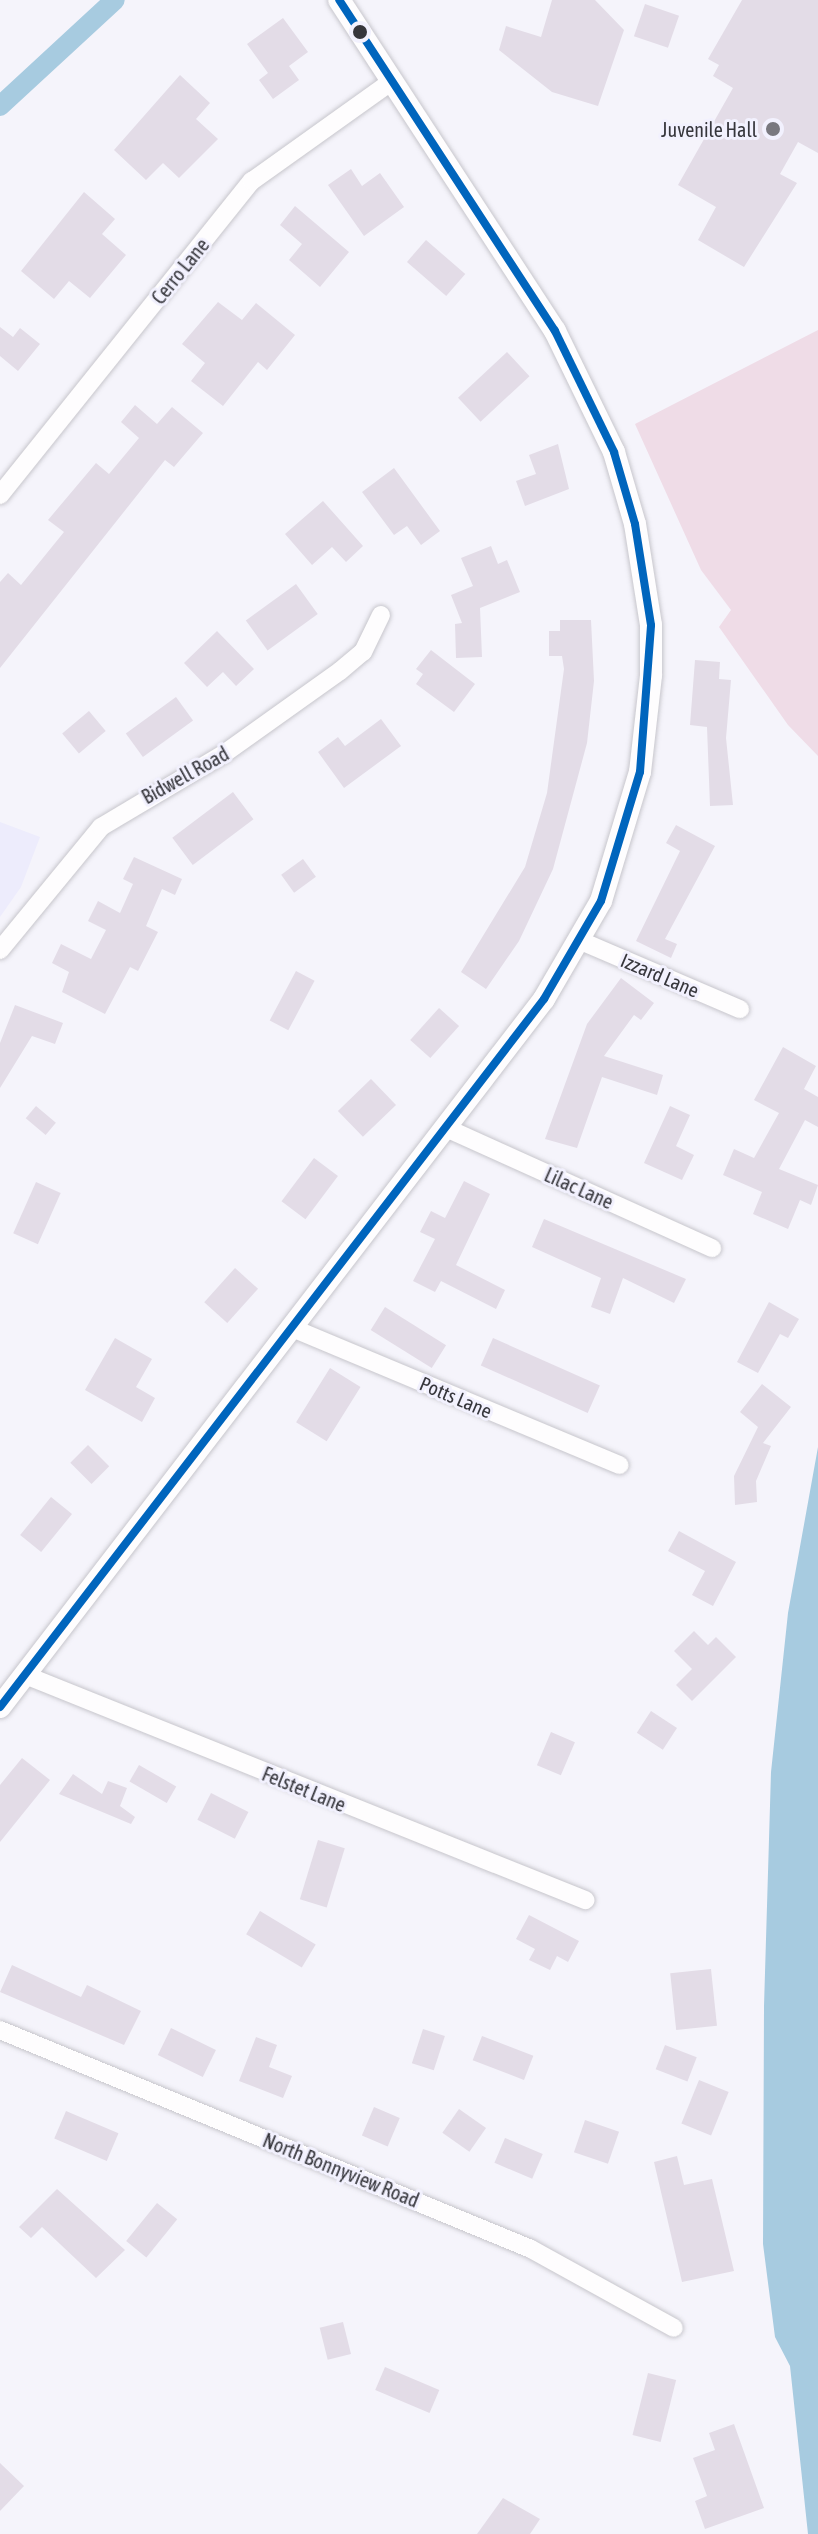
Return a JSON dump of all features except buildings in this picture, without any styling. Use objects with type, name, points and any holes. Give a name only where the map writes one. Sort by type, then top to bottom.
[{"type":"street","points":[[0,1707],[446,1128],[581,941],[626,830],[640,772],[650,688],[644,568],[614,452],[555,331],[339,0]]},
{"type":"street","name":"Cerro Lane","points":[[0,495],[252,181],[392,81]]},
{"type":"street","name":"Bidwell Road","points":[[0,950],[101,827],[225,753],[340,671],[371,642],[381,615]]},
{"type":"street","name":"Izzard Lane","points":[[581,941],[740,1009]]},
{"type":"street","name":"Lilac Lane","points":[[446,1128],[712,1248]]},
{"type":"street","name":"Potts Lane","points":[[292,1328],[620,1465]]},
{"type":"street","name":"Felstet Lane","points":[[25,1675],[585,1900]]},
{"type":"street","name":"North Bonnyview Road","points":[[0,2030],[531,2249],[674,2328]]},
{"type":"shaded area","points":[[818,330],[818,756],[788,725],[719,627],[731,610],[701,570],[635,424]]},
{"type":"shaded area","points":[[0,822],[40,837],[21,887],[0,917]]},
{"type":"water","points":[[818,1447],[818,2534],[808,2534],[790,2366],[775,2337],[763,2244],[764,2006],[771,1772],[788,1613]]},
{"type":"waterway","points":[[0,106],[115,0]]},
{"type":"transit line","points":[[0,1707],[544,999],[601,901],[640,772],[651,625],[635,524],[614,452],[555,331],[339,0]]},
{"type":"place","name":"Juvenile Hall","points":[[773,129]]}]
